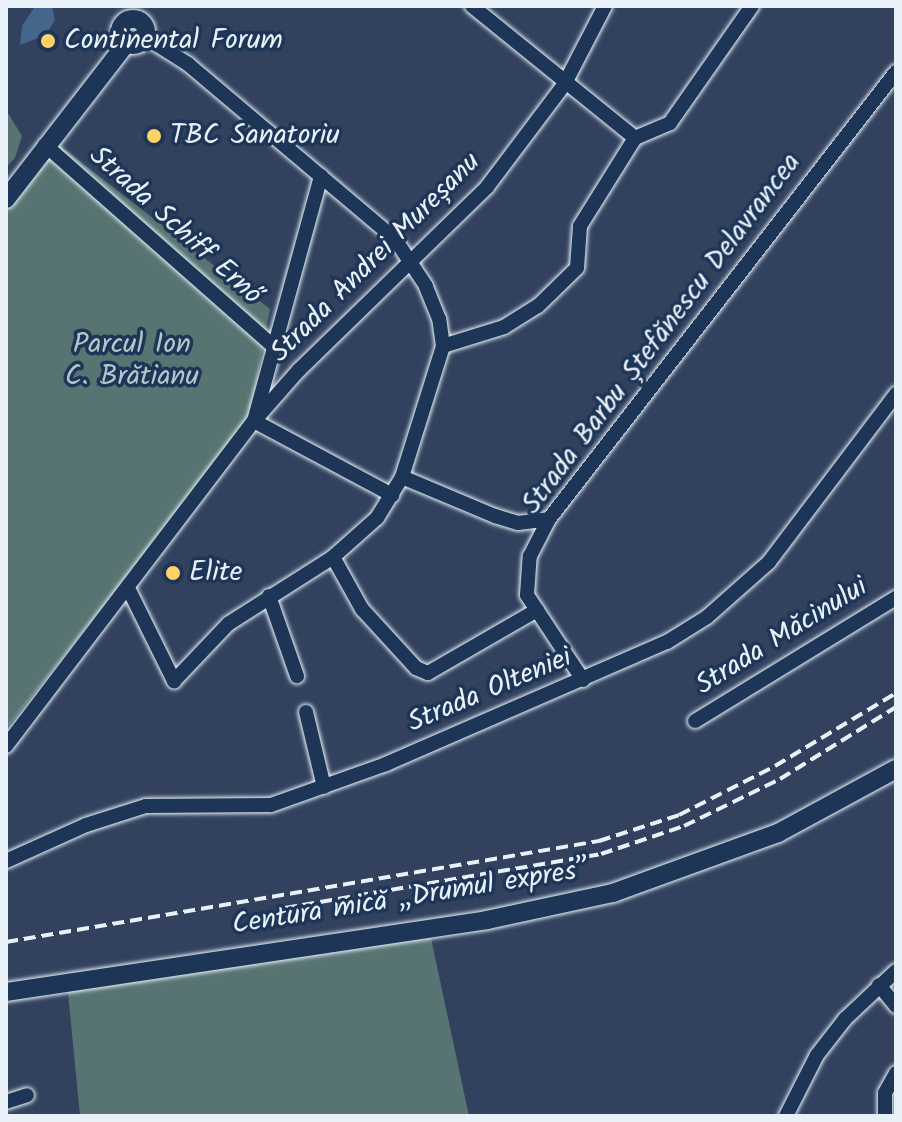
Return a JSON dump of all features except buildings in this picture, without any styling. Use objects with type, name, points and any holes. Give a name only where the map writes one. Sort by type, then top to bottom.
[{"type":"main road","points":[[6,199],[126,44],[135,45],[142,21]]},
{"type":"main road","name":"Centura mică „Drumul expres”","points":[[6,992],[487,920],[613,893],[778,833],[896,769]]},
{"type":"street","points":[[472,6],[564,85],[635,138]]},
{"type":"street","name":"Strada Andrei Mureșanu","points":[[254,421],[487,187],[564,85],[605,6]]},
{"type":"street","points":[[443,346],[504,327],[538,306],[577,268],[580,226],[635,138],[670,123],[752,6]]},
{"type":"street","points":[[129,590],[174,681],[228,624],[333,557],[377,518],[402,477],[443,346],[439,319],[412,261],[395,239],[188,64],[142,21]]},
{"type":"street","name":"Strada Barbu Ștefănescu Delavrancea","points":[[583,680],[527,595],[526,577],[549,519],[896,72]]},
{"type":"street","name":"Strada Schiff Ernő","points":[[45,145],[272,345]]},
{"type":"street","points":[[6,746],[129,590],[254,421],[272,345],[321,176]]},
{"type":"street","name":"Strada Olteniei","points":[[6,861],[86,825],[146,806],[271,805],[324,787],[583,680],[707,617],[769,562],[896,394]]},
{"type":"street","points":[[254,421],[392,495]]},
{"type":"street","points":[[402,477],[518,523],[549,519]]},
{"type":"street","points":[[333,557],[362,609],[416,668],[428,673],[537,610]]},
{"type":"street","points":[[269,596],[297,676]]},
{"type":"street","name":"Strada Măcinului","points":[[695,721],[896,598]]},
{"type":"street","points":[[306,712],[324,787]]},
{"type":"street","points":[[786,1116],[817,1055],[879,985],[896,971]]},
{"type":"street","points":[[879,985],[896,1006]]},
{"type":"street","points":[[885,1116],[885,1093],[896,1073]]},
{"type":"street","points":[[6,1102],[27,1095]]},
{"type":"green space","points":[[6,110],[22,136],[15,158],[6,167]]},
{"type":"green space","name":"Parcul Ion C. Brătianu","points":[[55,142],[270,309],[249,422],[6,729],[6,209]]},
{"type":"green space","points":[[429,929],[469,1116],[80,1116],[67,982]]},
{"type":"water","points":[[35,6],[52,6],[55,20],[46,35],[20,45],[22,26]]},
{"type":"railway","points":[[6,942],[599,841],[679,815],[775,766],[896,693]]},
{"type":"railway","points":[[285,908],[601,854],[684,826],[780,779],[896,707]]},
{"type":"place","name":"Continental Forum","points":[[48,41]]},
{"type":"place","name":"TBC Sanatoriu","points":[[154,136]]},
{"type":"place","name":"Elite","points":[[173,573]]}]
